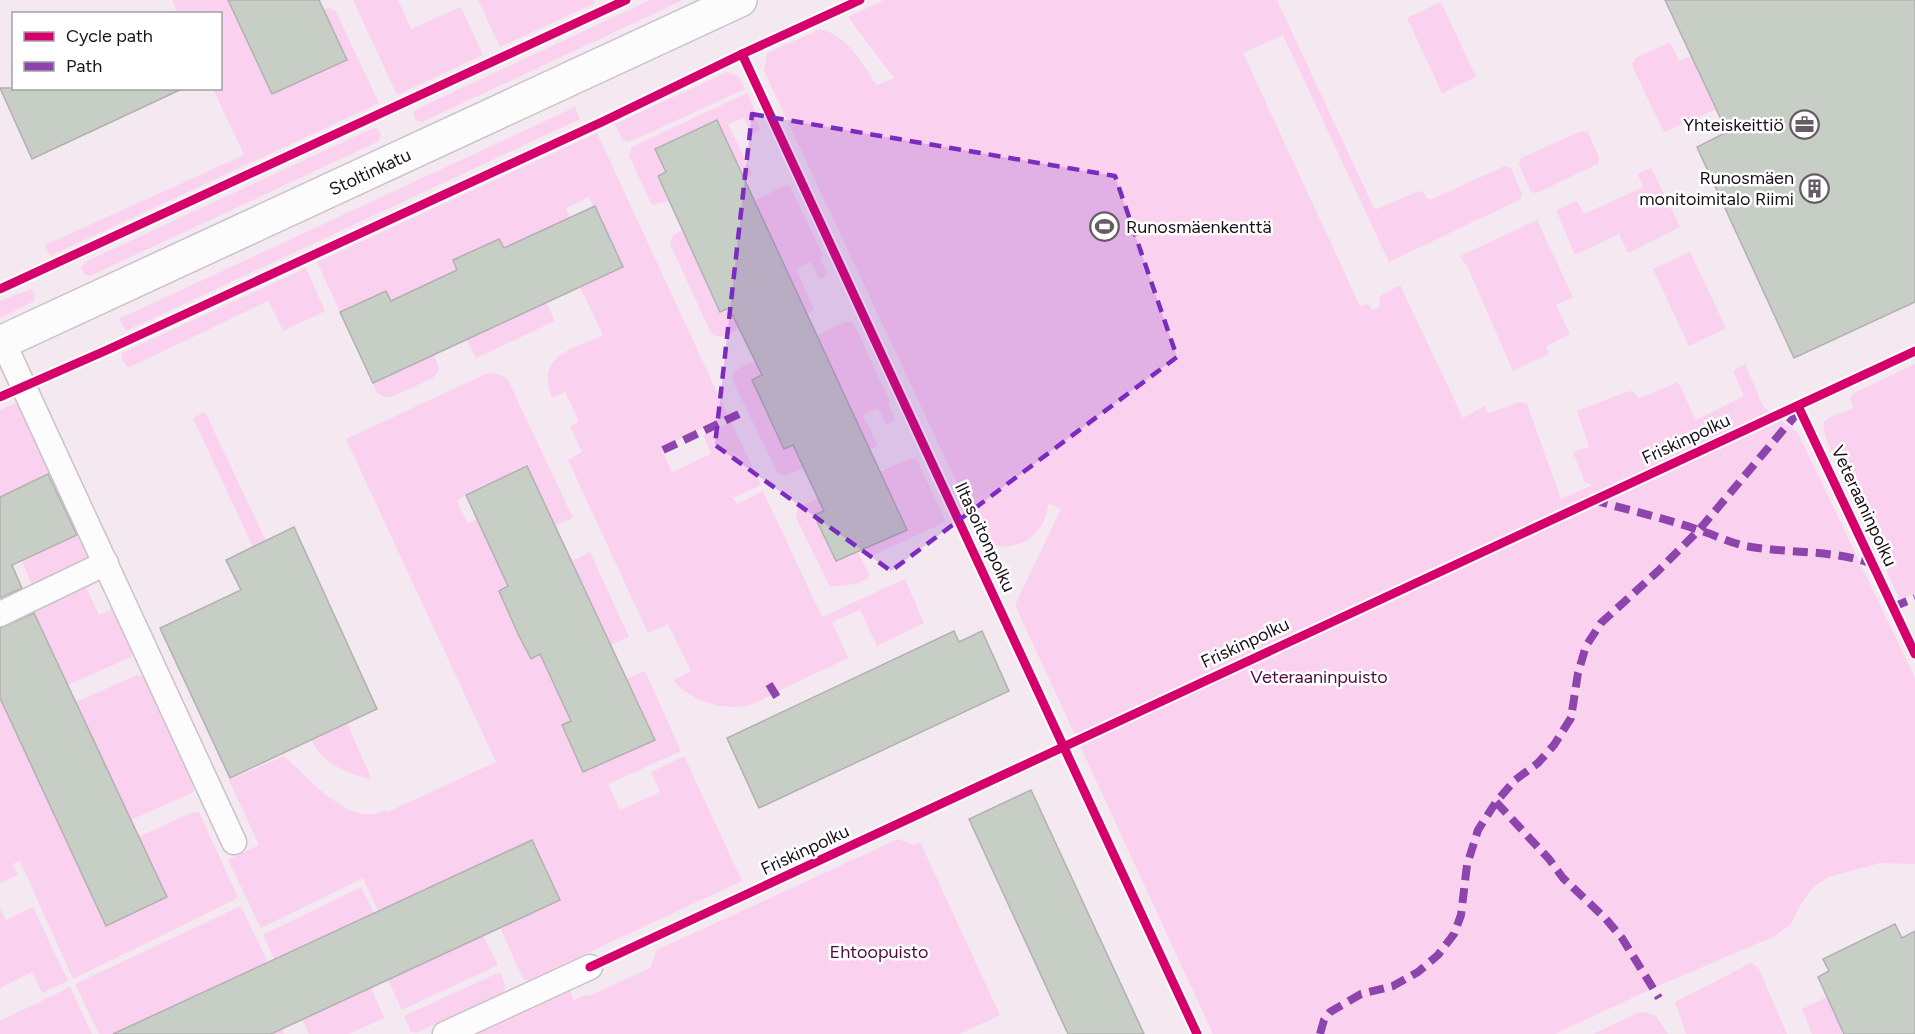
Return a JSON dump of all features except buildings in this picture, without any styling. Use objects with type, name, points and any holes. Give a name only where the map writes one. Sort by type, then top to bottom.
[{"type":"street","name":"Stoltinkatu","points":[[1,343],[740,0]]},
{"type":"lane","points":[[1,343],[106,563],[234,842]]},
{"type":"lane","points":[[0,614],[106,563]]},
{"type":"lane","points":[[445,1034],[590,967]]},
{"type":"highlighted area","points":[[752,114],[1115,176],[1177,357],[891,571],[715,445]]},
{"type":"green space","points":[[172,0],[228,0],[272,94],[347,60],[324,10],[329,8],[335,10],[379,103],[50,256],[45,245],[244,155],[213,90],[222,90],[222,12],[178,12]]},
{"type":"green space","points":[[353,0],[398,0],[411,29],[461,7],[483,55],[397,95]]},
{"type":"green space","points":[[478,0],[593,0],[595,3],[500,47]]},
{"type":"green space","points":[[650,0],[683,0],[422,122],[416,121],[413,113],[417,109]]},
{"type":"green space","name":"Veteraaninpuisto","points":[[884,0],[1277,0],[1374,208],[1377,209],[1419,191],[1424,193],[1427,199],[1432,199],[1505,166],[1511,168],[1522,194],[1521,199],[1389,262],[1283,35],[1243,53],[1360,306],[1368,304],[1372,310],[1379,308],[1380,296],[1400,285],[1463,418],[1484,406],[1488,413],[1520,402],[1527,404],[1561,499],[1592,485],[1585,482],[1573,452],[1589,447],[1577,411],[1629,391],[1634,392],[1638,399],[1678,382],[1696,420],[1744,396],[1733,371],[1745,364],[1763,406],[1798,433],[1915,678],[1915,864],[1880,863],[1829,877],[1810,891],[1791,924],[1775,936],[1660,985],[1555,1034],[1213,1034],[1015,605],[1061,509],[1051,504],[1048,505],[1043,523],[1038,530],[1017,545],[998,546],[984,541],[764,71],[767,53],[821,29],[847,44],[877,85],[894,78],[848,17]]},
{"type":"green space","points":[[1441,2],[1476,77],[1442,93],[1407,18]]},
{"type":"green space","points":[[1670,42],[1679,61],[1691,56],[1715,110],[1664,132],[1632,66],[1635,58]]},
{"type":"green space","points":[[727,72],[739,77],[745,89],[629,142],[622,139],[615,124]]},
{"type":"green space","points":[[747,93],[760,129],[752,135],[744,118],[728,124],[752,174],[744,178],[716,120],[656,149],[666,172],[657,177],[668,201],[652,205],[629,156],[632,147]]},
{"type":"green space","points":[[575,107],[580,119],[126,331],[119,319]]},
{"type":"green space","points":[[377,128],[381,134],[379,141],[90,276],[84,274],[81,268],[85,262]]},
{"type":"green space","points":[[1581,131],[1588,132],[1599,158],[1598,164],[1536,193],[1531,192],[1519,165],[1521,158]]},
{"type":"green space","points":[[597,133],[728,416],[661,448],[672,472],[711,454],[703,435],[731,422],[761,485],[733,498],[737,504],[763,491],[822,617],[905,579],[924,623],[877,646],[860,610],[832,622],[848,658],[776,692],[772,683],[767,685],[772,695],[746,706],[726,707],[697,699],[673,680],[691,671],[668,624],[648,633],[568,460],[582,452],[570,427],[579,421],[565,392],[552,398],[548,384],[548,372],[552,363],[560,356],[603,335],[580,287],[623,267],[589,197],[566,208],[570,218],[504,248],[499,239],[453,260],[457,270],[391,301],[386,291],[340,312],[317,262]]},
{"type":"green space","points":[[1651,168],[1680,227],[1628,253],[1619,234],[1575,255],[1556,210],[1577,201],[1584,214],[1643,187],[1638,174]]},
{"type":"green space","points":[[786,185],[790,186],[823,256],[820,258],[827,273],[825,277],[819,279],[811,262],[796,269],[814,310],[806,314],[754,201]]},
{"type":"green space","points":[[1537,220],[1573,297],[1556,305],[1570,334],[1546,346],[1549,354],[1513,371],[1468,268],[1460,256]]},
{"type":"green space","points":[[692,227],[720,312],[730,308],[739,329],[725,336],[711,333],[670,244],[673,235]]},
{"type":"green space","points":[[1690,252],[1726,328],[1689,346],[1653,269]]},
{"type":"green space","points":[[306,268],[325,311],[283,331],[268,301],[130,367],[126,366],[122,359],[122,353]]},
{"type":"green space","points":[[31,289],[35,294],[34,301],[0,318],[0,301]]},
{"type":"green space","points":[[546,302],[555,321],[476,358],[466,339]]},
{"type":"green space","points":[[845,322],[854,324],[890,402],[888,404],[895,419],[887,425],[878,408],[863,415],[878,446],[869,450],[816,336]]},
{"type":"green space","points":[[434,354],[439,370],[433,378],[391,397],[378,394],[373,383]]},
{"type":"green space","points":[[755,362],[761,375],[752,380],[784,449],[793,445],[804,468],[787,475],[780,475],[776,470],[732,379],[737,370]]},
{"type":"green space","points":[[1915,364],[1915,593],[1900,600],[1830,448],[1824,424],[1830,418],[1853,408],[1850,399],[1852,394]]},
{"type":"green space","points":[[493,373],[508,380],[573,518],[555,526],[527,466],[466,494],[457,501],[468,524],[477,519],[508,586],[499,591],[530,659],[540,655],[571,721],[562,726],[583,771],[654,740],[626,679],[645,671],[681,751],[608,784],[620,810],[660,792],[651,772],[684,756],[742,881],[529,980],[523,979],[500,927],[560,899],[532,840],[378,911],[363,878],[261,928],[228,860],[259,845],[229,780],[284,756],[325,794],[349,810],[361,814],[375,814],[386,810],[388,812],[496,762],[346,439],[486,374]]},
{"type":"green space","points":[[16,403],[20,405],[53,472],[0,497],[0,410]]},
{"type":"green space","points":[[205,412],[266,541],[253,547],[193,418]]},
{"type":"green space","points":[[911,458],[917,460],[946,522],[871,556],[866,549],[906,530],[880,472]]},
{"type":"green space","points":[[818,499],[824,511],[815,515],[835,561],[858,552],[869,575],[868,579],[855,584],[830,587],[796,517],[798,507]]},
{"type":"green space","points":[[82,533],[89,558],[32,585],[22,561]]},
{"type":"green space","points":[[590,552],[629,637],[610,645],[572,561]]},
{"type":"green space","points":[[85,585],[99,615],[116,607],[131,638],[133,651],[131,657],[68,685],[40,625],[0,643],[0,626]]},
{"type":"green space","points":[[137,675],[147,678],[196,787],[192,793],[131,820],[76,702]]},
{"type":"green space","points":[[0,698],[138,837],[191,813],[200,814],[238,898],[73,979],[20,861],[13,864],[18,875],[0,883]]},
{"type":"green space","points":[[347,723],[372,780],[345,771],[329,762],[316,749],[311,740]]},
{"type":"green space","name":"Ehtoopuisto","points":[[898,839],[914,845],[920,842],[1000,1015],[960,1034],[477,1034],[570,991],[574,1000],[588,994],[589,996],[650,968],[657,950]]},
{"type":"green space","points":[[361,887],[374,913],[371,987],[384,1018],[349,1034],[309,1034],[263,935]]},
{"type":"green space","points":[[241,906],[293,1016],[279,1023],[284,1034],[260,1034],[234,977],[113,1034],[99,1034],[75,984]]},
{"type":"green space","points":[[33,907],[68,981],[42,993],[32,972],[0,988],[0,908],[6,920]]},
{"type":"green space","points":[[483,935],[498,965],[402,1010],[388,980]]},
{"type":"green space","points":[[1751,963],[1758,967],[1787,1034],[1686,1034],[1675,1002]]},
{"type":"green space","points":[[500,972],[505,985],[504,992],[416,1033],[411,1032],[404,1016]]},
{"type":"green space","points":[[70,987],[92,1034],[0,1034],[0,1021]]},
{"type":"green space","points":[[1827,997],[1844,1034],[1812,1034],[1802,1009]]},
{"type":"green space","points":[[1644,1012],[1656,1016],[1668,1034],[1593,1034],[1637,1013]]},
{"type":"marked path","points":[[1320,1034],[1324,1020],[1330,1012],[1361,994],[1393,986],[1418,972],[1438,955],[1454,934],[1461,915],[1467,865],[1478,830],[1496,802],[1515,780],[1538,763],[1554,745],[1571,718],[1578,673],[1586,646],[1601,623],[1699,530],[1800,410]]},
{"type":"marked path","points":[[663,450],[739,414]]},
{"type":"marked path","points":[[1593,500],[1686,526],[1740,545],[1841,556],[1873,564]]},
{"type":"marked path","points":[[1893,607],[1915,598]]},
{"type":"marked path","points":[[769,684],[780,702]]},
{"type":"marked path","points":[[1496,802],[1549,859],[1563,878],[1605,918],[1622,938],[1659,998]]},
{"type":"cycle path","points":[[0,289],[626,0]]},
{"type":"cycle path","points":[[0,397],[604,121],[860,0]]},
{"type":"cycle path","name":"Iltasoitonpolku","points":[[742,54],[1197,1034]]},
{"type":"cycle path","name":"Friskinpolku","points":[[590,967],[1915,351]]},
{"type":"cycle path","name":"Veteraaninpolku","points":[[1798,406],[1915,654]]},
{"type":"place","name":"Yhteiskeittiö","points":[[1805,125]]},
{"type":"place","name":"Runosmäen monitoimitalo Riimi","points":[[1815,188]]},
{"type":"place","name":"Runosmäenkenttä","points":[[1105,227]]}]
